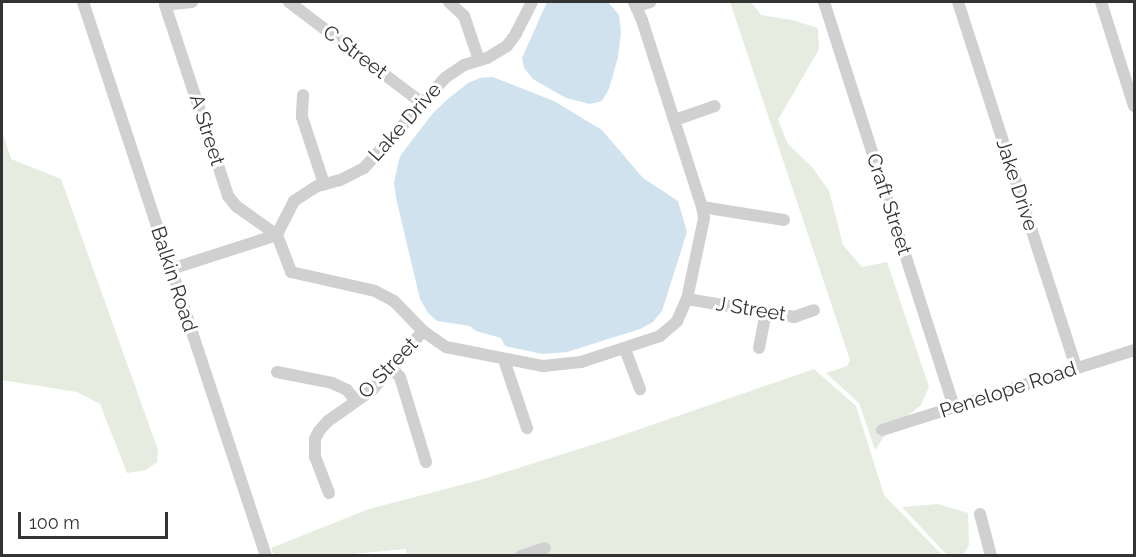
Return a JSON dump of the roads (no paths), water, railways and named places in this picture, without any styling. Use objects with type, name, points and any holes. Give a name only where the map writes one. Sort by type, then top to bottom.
[{"type":"street","name":"Balkin Road","points":[[83,2],[266,555]]},
{"type":"street","name":"A Street","points":[[192,2],[165,4],[228,196],[236,206],[277,236]]},
{"type":"street","name":"C Street","points":[[289,2],[422,103]]},
{"type":"street","points":[[449,2],[464,16],[478,60]]},
{"type":"street","name":"Lake Drive","points":[[277,236],[294,201],[324,184],[340,180],[364,168],[452,71],[495,54],[513,40],[532,2]]},
{"type":"street","points":[[171,269],[277,236],[291,272],[375,291],[394,301],[423,331],[446,347],[530,365],[561,365],[625,349],[667,331],[676,321],[687,298],[704,218],[675,120],[635,4],[650,2]]},
{"type":"street","name":"Craft Street","points":[[824,2],[954,407]]},
{"type":"street","name":"Jake Drive","points":[[958,2],[1076,368]]},
{"type":"street","points":[[1101,2],[1134,106]]},
{"type":"street","points":[[303,95],[302,117],[324,184]]},
{"type":"street","points":[[675,120],[715,106]]},
{"type":"street","points":[[702,207],[784,220]]},
{"type":"street","name":"J Street","points":[[687,298],[794,317],[814,310]]},
{"type":"street","points":[[759,348],[766,313]]},
{"type":"street","name":"O Street","points":[[329,493],[315,457],[315,439],[328,421],[372,390],[423,331]]},
{"type":"street","points":[[625,349],[639,388]]},
{"type":"street","name":"Penelope Road","points":[[882,430],[1134,350]]},
{"type":"street","points":[[504,360],[527,428]]},
{"type":"street","points":[[391,367],[400,377],[426,462]]},
{"type":"street","points":[[277,372],[332,383],[347,390],[356,401]]},
{"type":"street","points":[[980,514],[991,555]]},
{"type":"street","points":[[521,555],[545,548]]},
{"type":"water","points":[[547,2],[608,2],[619,15],[621,32],[618,57],[609,89],[602,101],[590,104],[566,98],[533,79],[524,68],[522,58]]},
{"type":"water","points":[[493,77],[554,101],[602,130],[643,178],[678,201],[687,232],[662,311],[653,322],[640,329],[567,352],[543,354],[505,346],[501,338],[476,331],[470,326],[437,321],[428,313],[420,299],[396,198],[394,182],[400,156],[433,113],[448,99],[468,83],[480,78]]}]
